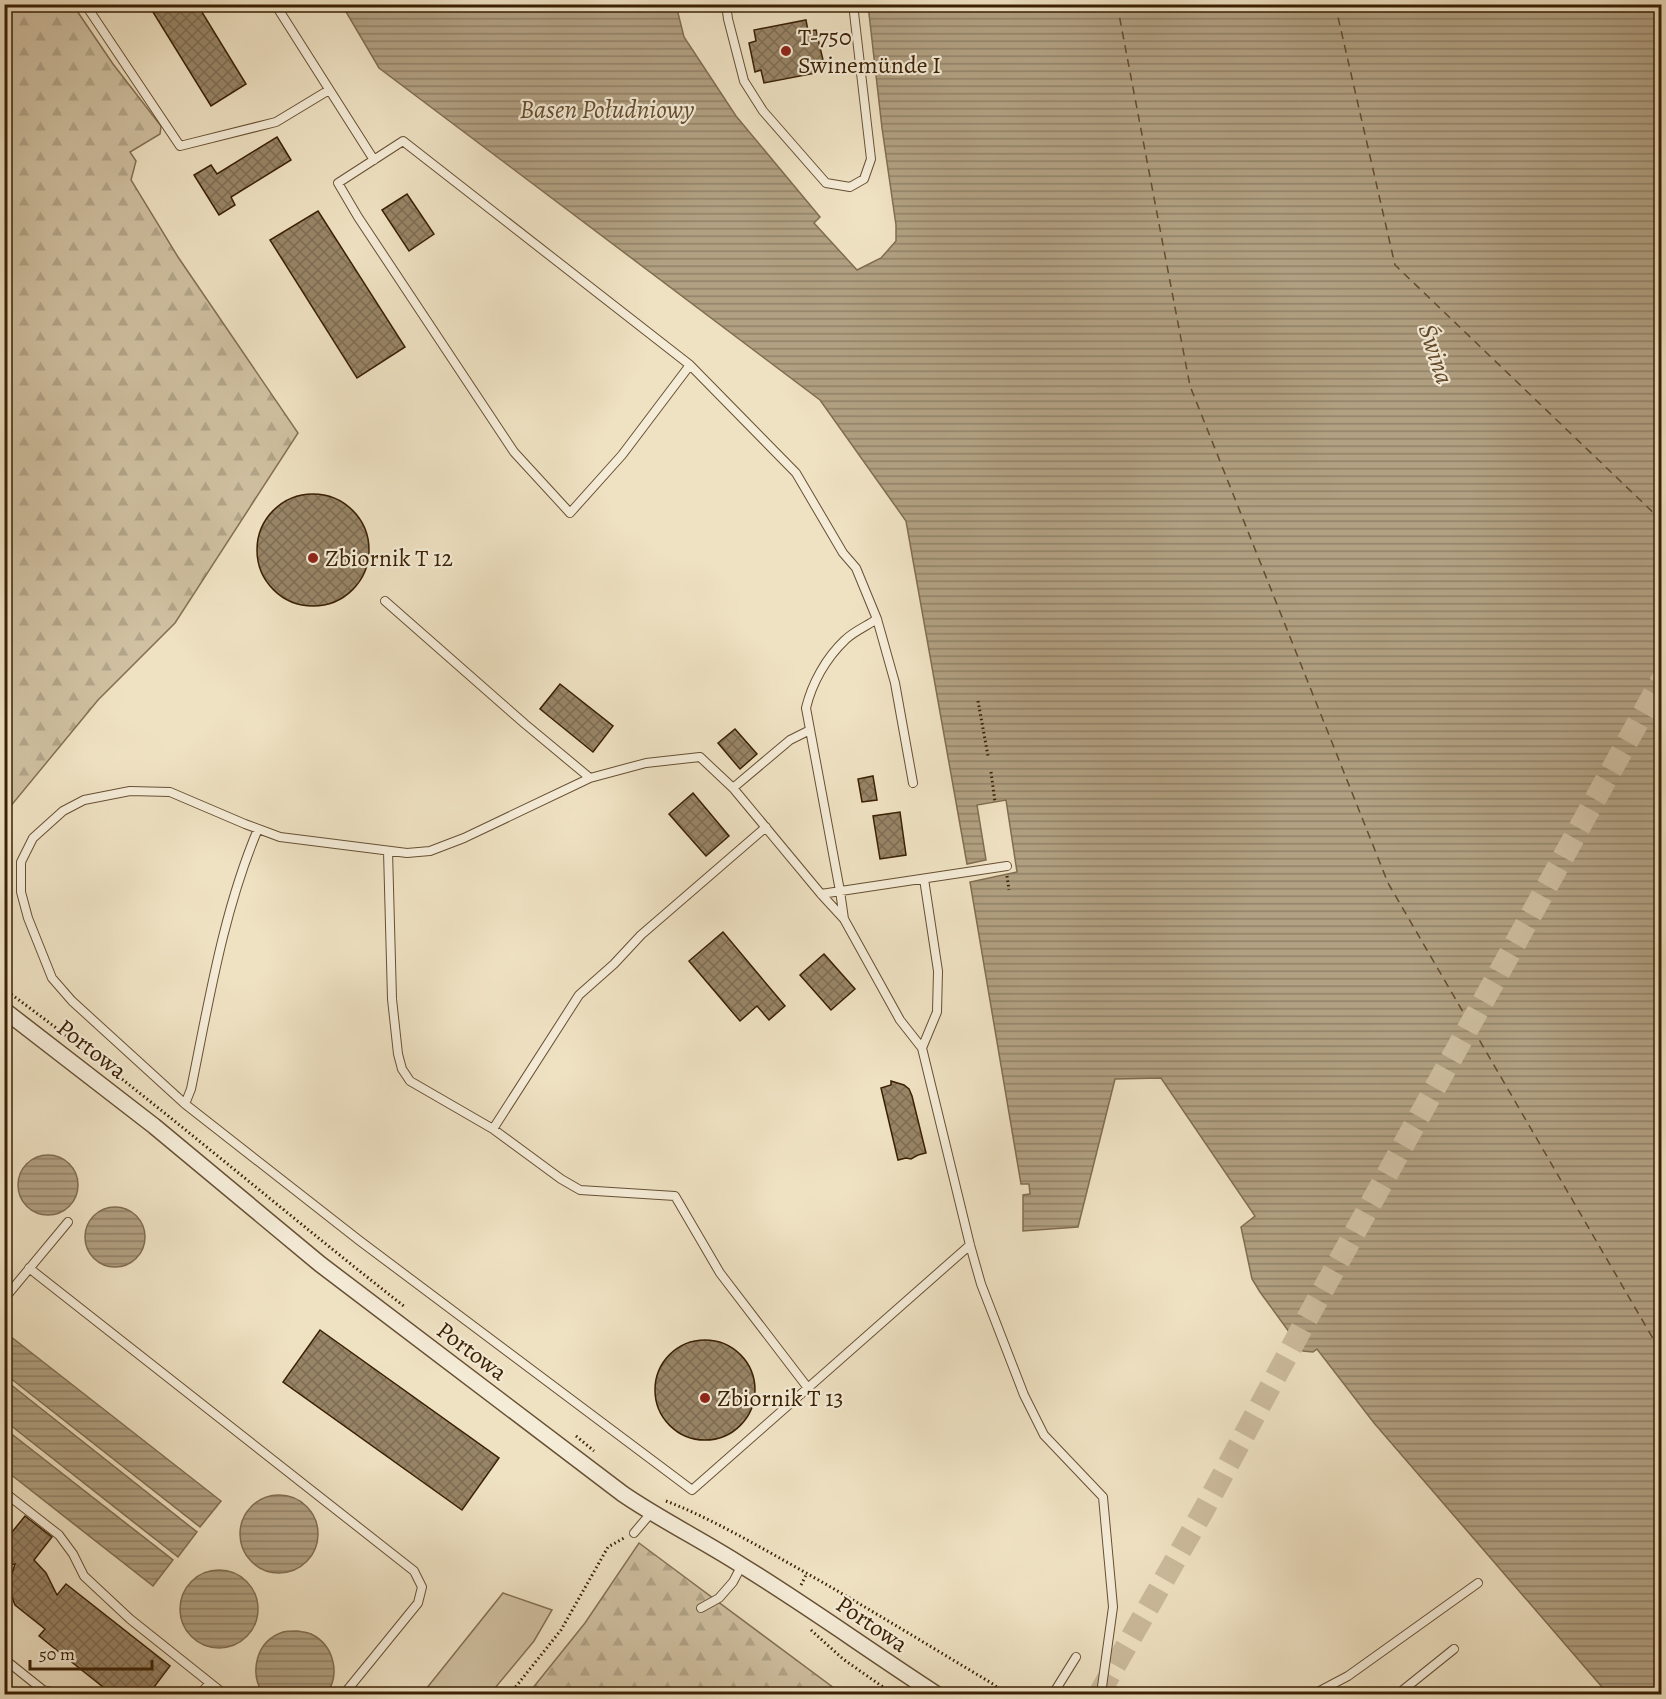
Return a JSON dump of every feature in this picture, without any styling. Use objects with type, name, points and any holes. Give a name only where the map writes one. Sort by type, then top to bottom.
[{"type":"street","name":"Portowa","points":[[4,1010],[154,1126],[320,1264],[623,1494],[651,1513],[742,1565],[936,1695]]},
{"type":"lane","points":[[85,4],[180,146],[276,122],[329,90]]},
{"type":"lane","points":[[275,4],[374,160]]},
{"type":"lane","points":[[726,4],[744,81],[763,111],[826,183],[850,187],[864,179],[871,159],[853,4]]},
{"type":"lane","points":[[690,365],[622,455],[570,513],[514,452],[358,217],[338,183],[403,141],[690,365],[796,473],[843,553],[856,568],[877,619],[895,683],[913,783]]},
{"type":"lane","points":[[385,601],[590,778]]},
{"type":"lane","points":[[844,919],[806,708],[809,694],[823,667],[846,639],[877,619]]},
{"type":"lane","points":[[733,788],[790,740],[810,730]]},
{"type":"lane","points":[[970,1245],[692,1490],[360,1241],[185,1104],[72,1001],[52,978],[28,918],[21,892],[21,862],[33,838],[63,811],[84,800],[130,790],[170,792],[280,837],[407,853],[430,851],[464,838],[590,778],[646,763],[700,757],[733,788],[844,919],[900,1020],[922,1048],[981,1284],[1019,1384],[1044,1435],[1103,1497],[1113,1606],[1101,1695]]},
{"type":"lane","points":[[493,1129],[579,995],[614,964],[641,935],[766,827]]},
{"type":"lane","points":[[185,1104],[191,1089],[224,930],[246,857],[258,829]]},
{"type":"lane","points":[[388,851],[393,999],[398,1054],[402,1069],[410,1081],[493,1129],[561,1179],[580,1190],[675,1196],[720,1273],[808,1388]]},
{"type":"lane","points":[[821,894],[1006,870]]},
{"type":"lane","points":[[922,1048],[937,1012],[938,971],[924,879]]},
{"type":"lane","points":[[4,1299],[68,1222]]},
{"type":"lane","points":[[29,1268],[414,1570],[422,1587],[418,1603],[344,1695]]},
{"type":"lane","points":[[4,1492],[59,1535],[73,1554],[84,1576],[130,1619],[224,1695]]},
{"type":"lane","points":[[634,1533],[651,1513]]},
{"type":"lane","points":[[701,1608],[719,1598],[733,1582],[742,1565]]},
{"type":"lane","points":[[1314,1695],[1348,1676],[1478,1583]]},
{"type":"lane","points":[[1398,1695],[1454,1649]]},
{"type":"lane","points":[[1053,1695],[1076,1657]]},
{"type":"lane","points":[[4,1661],[43,1690],[60,1695]]},
{"type":"lane","points":[[200,1695],[209,1684]]},
{"type":"path","points":[[978,701],[988,756]]},
{"type":"path","points":[[990,772],[995,802]]},
{"type":"path","points":[[1006,870],[1010,890]]},
{"type":"path","points":[[728,1536],[730,1530]]},
{"type":"path","points":[[510,1695],[561,1630],[608,1546],[634,1533]]},
{"type":"path","points":[[4,1686],[16,1695]]},
{"type":"green space","points":[[5,4],[73,5],[113,64],[161,126],[160,134],[130,152],[136,161],[131,180],[178,257],[298,433],[175,623],[98,700],[5,813]]},
{"type":"green space","points":[[639,1543],[842,1694],[528,1694],[585,1623]]},
{"type":"green space","points":[[503,1593],[552,1610],[534,1641],[490,1694],[422,1694]]},
{"type":"water","points":[[342,5],[676,5],[684,37],[736,116],[820,217],[814,223],[857,270],[881,258],[896,241],[896,225],[868,5],[1661,5],[1661,1694],[1608,1694],[1374,1423],[1317,1349],[1313,1352],[1303,1351],[1252,1279],[1241,1227],[1255,1216],[1161,1078],[1115,1079],[1078,1227],[1023,1231],[1023,1195],[1030,1194],[1029,1184],[1021,1184],[970,882],[1017,872],[1006,800],[977,805],[986,860],[967,864],[906,521],[820,400],[379,68]]},
{"type":"water","points":[[48,1155],[65,1160],[73,1168],[78,1185],[73,1202],[65,1210],[48,1215],[31,1210],[23,1202],[18,1185],[23,1168],[31,1160]]},
{"type":"water","points":[[115,1207],[132,1212],[140,1220],[145,1237],[140,1254],[132,1262],[115,1267],[98,1262],[90,1254],[85,1237],[90,1220],[98,1212]]},
{"type":"water","points":[[10,1336],[221,1501],[200,1527],[5,1374],[5,1342]]},
{"type":"water","points":[[5,1380],[197,1532],[178,1557],[5,1421]]},
{"type":"water","points":[[4,1428],[173,1560],[153,1586],[5,1470]]},
{"type":"water","points":[[271,1495],[287,1495],[301,1501],[312,1512],[318,1526],[318,1542],[312,1556],[301,1567],[287,1573],[271,1573],[257,1567],[246,1556],[240,1542],[240,1526],[246,1512],[257,1501]]},
{"type":"water","points":[[211,1570],[227,1570],[241,1576],[252,1587],[258,1601],[258,1617],[252,1631],[241,1642],[227,1648],[211,1648],[197,1642],[186,1631],[180,1617],[180,1601],[186,1587],[197,1576]]},
{"type":"water","points":[[283,1632],[309,1633],[319,1639],[330,1653],[334,1670],[331,1686],[326,1694],[263,1694],[256,1676],[261,1650],[274,1636]]},
{"type":"building","points":[[148,4],[197,4],[246,84],[211,106]]},
{"type":"building","name":"T-750 Swinemünde I","points":[[806,20],[808,31],[816,30],[823,60],[814,62],[816,73],[764,83],[761,70],[755,72],[749,43],[756,41],[754,30]]},
{"type":"building","points":[[277,137],[291,160],[231,197],[235,205],[219,215],[194,175],[211,165],[217,174]]},
{"type":"building","points":[[407,194],[434,234],[409,251],[382,210]]},
{"type":"building","points":[[318,211],[405,347],[357,378],[270,240]]},
{"type":"building","name":"Zbiornik T 12","points":[[313,494],[334,498],[352,511],[365,529],[369,550],[365,571],[352,589],[334,602],[313,606],[292,602],[274,589],[261,571],[257,550],[261,529],[274,511],[292,498]]},
{"type":"building","points":[[560,684],[613,726],[593,752],[540,709]]},
{"type":"building","points":[[735,729],[757,754],[740,769],[718,743]]},
{"type":"building","points":[[873,776],[877,800],[862,802],[858,779]]},
{"type":"building","points":[[693,793],[729,836],[706,856],[669,814]]},
{"type":"building","points":[[900,812],[906,855],[880,859],[873,816]]},
{"type":"building","points":[[723,932],[785,1006],[769,1020],[757,1006],[740,1021],[689,961]]},
{"type":"building","points":[[824,954],[855,989],[831,1010],[800,975]]},
{"type":"building","points":[[891,1081],[904,1085],[912,1096],[926,1153],[911,1159],[898,1160],[881,1088],[891,1085]]},
{"type":"building","points":[[320,1330],[499,1458],[462,1510],[283,1382]]},
{"type":"building","name":"Zbiornik T 13","points":[[705,1340],[724,1344],[740,1355],[751,1371],[755,1390],[751,1409],[740,1425],[724,1436],[705,1440],[686,1436],[670,1425],[659,1409],[655,1390],[659,1371],[670,1355],[686,1344]]},
{"type":"building","points":[[25,1516],[52,1537],[34,1560],[46,1573],[57,1595],[66,1584],[170,1666],[148,1695],[113,1695],[39,1636],[45,1629],[15,1605],[9,1582],[15,1564],[4,1565],[4,1542]]},
{"type":"ferry route","points":[[1117,4],[1190,386],[1388,883],[1662,1354]]},
{"type":"ferry route","points":[[1335,4],[1395,265],[1662,521]]},
{"type":"tunnel","points":[[1099,1694],[1202,1513],[1309,1315],[1662,679]]},
{"type":"place","name":"T-750 Swinemünde I","points":[[786,51]]},
{"type":"place","name":"Zbiornik T 12","points":[[313,558]]},
{"type":"place","name":"Zbiornik T 13","points":[[705,1398]]},
{"type":"water label","name":"Basen Południowy","points":[[607,109]]},
{"type":"water label","name":"Świna","points":[[1436,354]]}]
